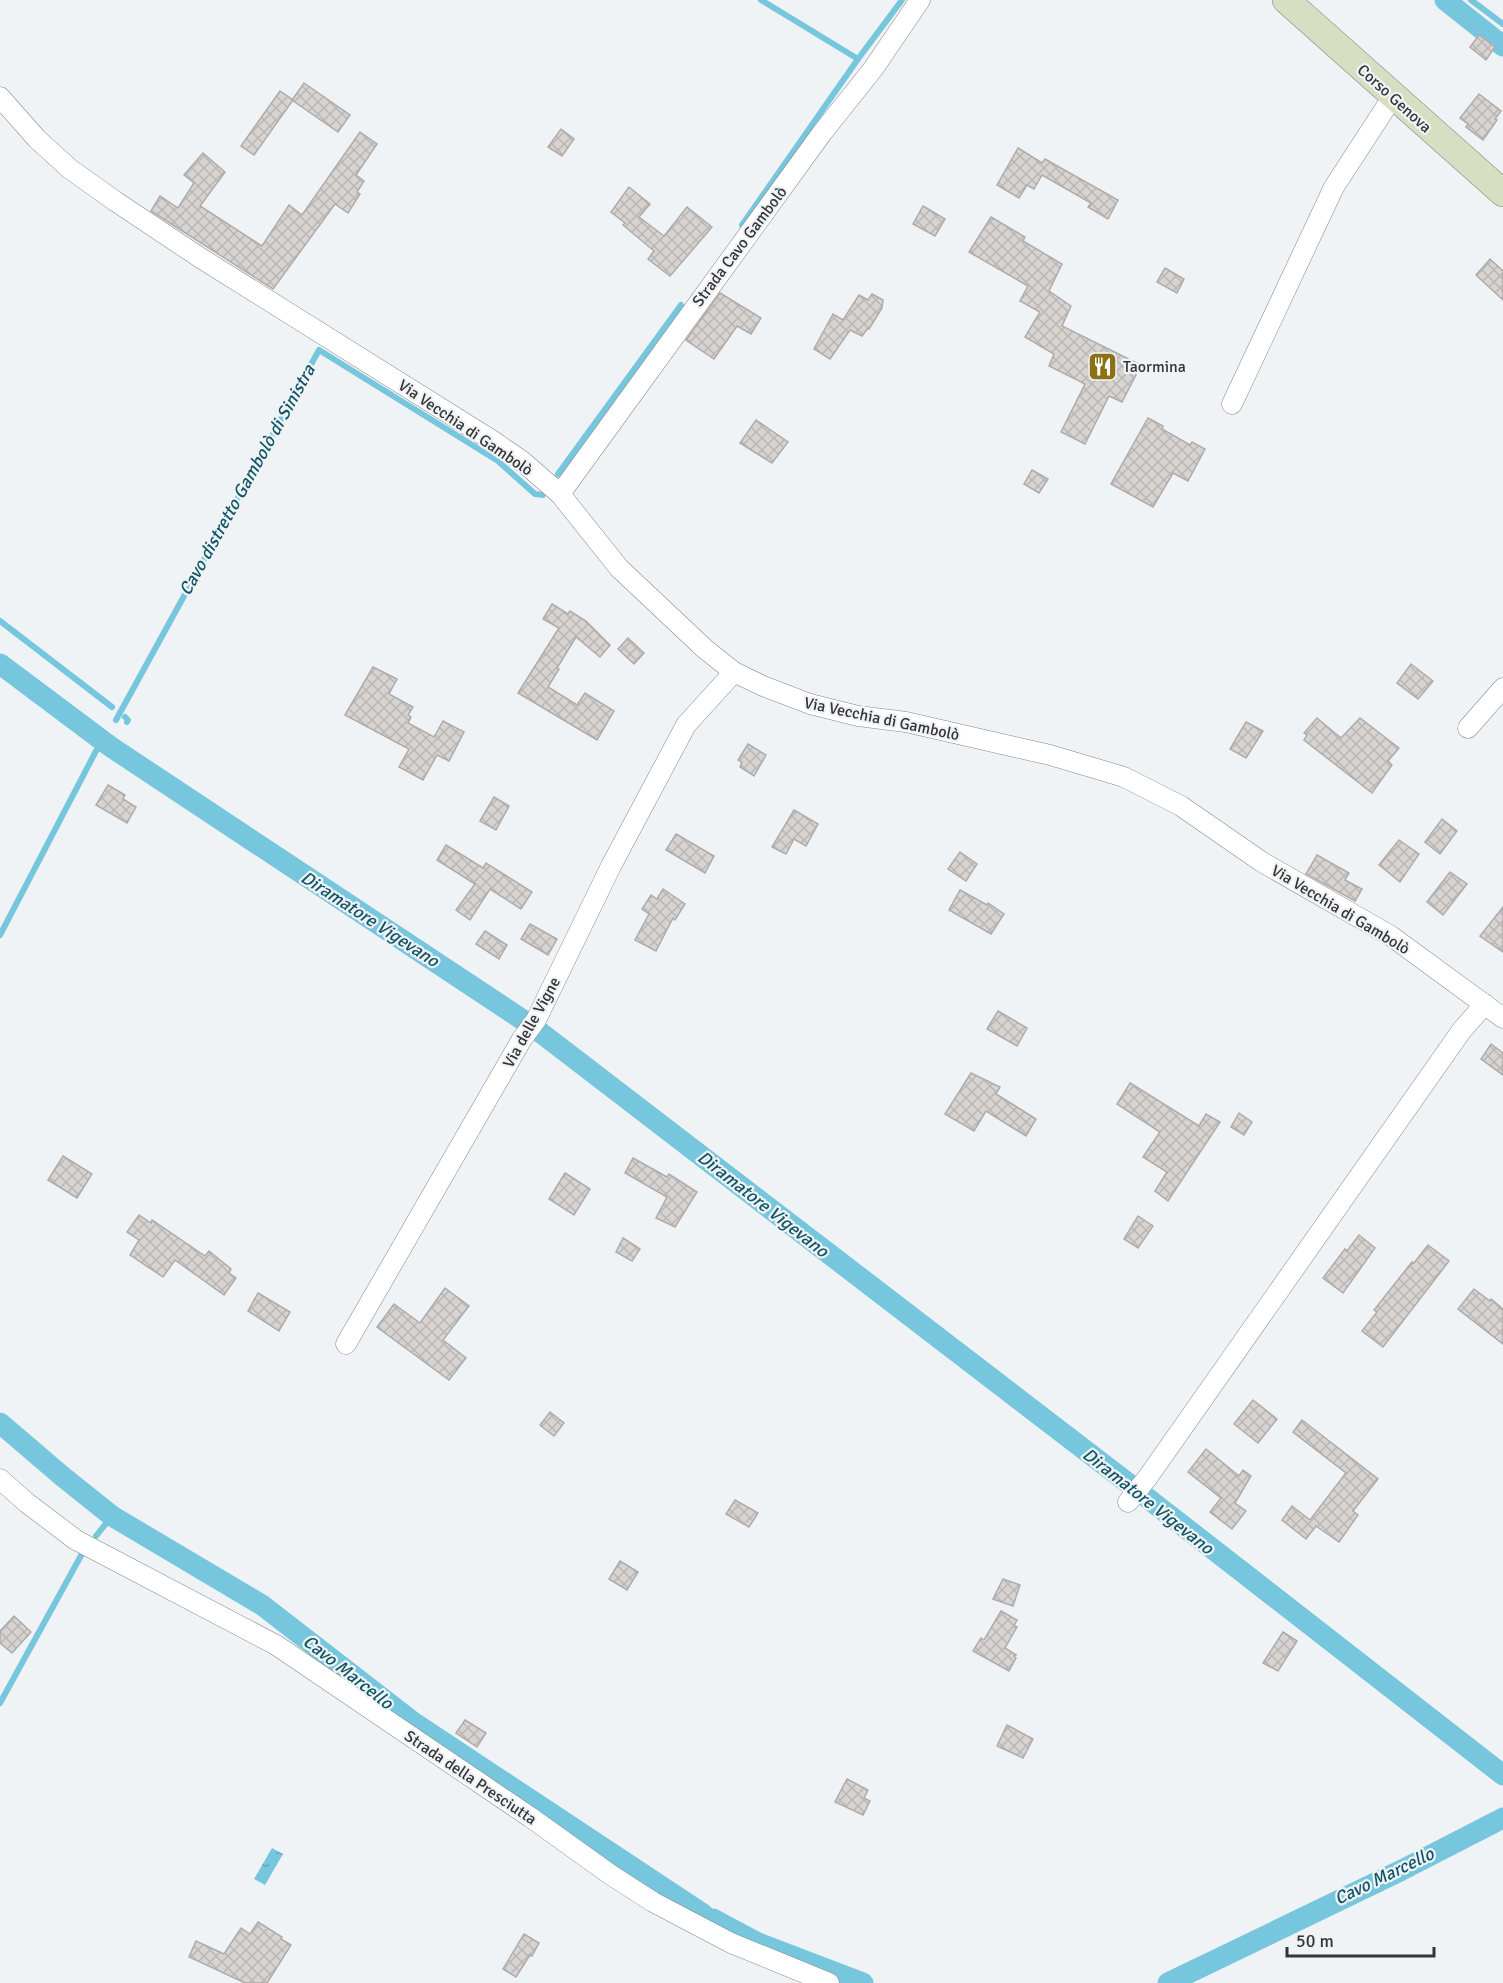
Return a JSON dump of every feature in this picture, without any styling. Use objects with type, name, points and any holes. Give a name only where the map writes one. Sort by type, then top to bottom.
[{"type":"main road","name":"Corso Genova","points":[[1288,1],[1503,193]]},
{"type":"street","name":"Strada Cavo Gambolò","points":[[560,494],[822,133],[873,69],[920,0]]},
{"type":"street","name":"Via Vecchia di Gambolò","points":[[0,97],[37,139],[70,169],[209,263],[493,441],[522,462],[560,494],[619,568],[705,649],[734,672],[810,704],[858,716],[906,722],[1050,755],[1124,777],[1181,806],[1262,862],[1391,936],[1503,1017]]},
{"type":"street","points":[[1232,404],[1334,187],[1386,107],[1395,98]]},
{"type":"street","name":"Via delle Vigne","points":[[346,1344],[522,1039],[536,1020],[611,866],[686,725],[734,672]]},
{"type":"street","points":[[1468,728],[1503,688]]},
{"type":"street","points":[[1128,1502],[1148,1477],[1462,1030],[1485,1004]]},
{"type":"street","name":"Strada della Presciutta","points":[[0,1479],[27,1503],[76,1540],[276,1645],[653,1902],[731,1943],[829,1983]]},
{"type":"water","points":[[272,1848],[283,1854],[265,1885],[254,1879]]},
{"type":"building","points":[[1479,35],[1495,47],[1486,60],[1470,47]]},
{"type":"building","points":[[304,83],[350,115],[338,132],[292,100]]},
{"type":"building","points":[[280,91],[293,100],[254,155],[241,146]]},
{"type":"building","points":[[1479,94],[1501,111],[1483,140],[1466,127],[1468,124],[1460,118]]},
{"type":"building","points":[[561,129],[574,139],[562,156],[548,147]]},
{"type":"building","points":[[360,132],[377,144],[356,175],[364,181],[357,192],[360,194],[348,213],[335,204],[273,289],[151,211],[160,196],[178,208],[194,183],[184,175],[203,153],[225,172],[200,206],[262,246],[289,205],[302,215]]},
{"type":"building","points":[[1018,148],[1042,163],[1045,159],[1118,200],[1108,219],[1088,207],[1091,203],[1042,175],[1034,189],[1027,185],[1019,198],[997,185]]},
{"type":"building","points":[[629,187],[650,204],[639,217],[664,236],[687,207],[712,227],[670,276],[648,259],[654,251],[611,212]]},
{"type":"building","points":[[923,206],[945,219],[935,236],[913,224]]},
{"type":"building","points":[[991,217],[1025,237],[1023,241],[1062,264],[1049,291],[1071,306],[1062,326],[1141,365],[1122,402],[1109,396],[1085,444],[1061,432],[1085,384],[1049,366],[1054,354],[1025,337],[1040,312],[1020,301],[1028,286],[969,252]]},
{"type":"building","points":[[1490,259],[1503,271],[1503,300],[1476,275]]},
{"type":"building","points":[[1165,268],[1184,279],[1177,293],[1157,282]]},
{"type":"building","points":[[720,293],[761,318],[751,334],[737,326],[714,359],[686,340]]},
{"type":"building","points":[[872,294],[883,300],[882,308],[862,336],[850,330],[830,359],[814,349],[833,314],[843,320],[859,295],[868,300]]},
{"type":"building","points":[[1148,418],[1190,445],[1192,442],[1205,449],[1188,481],[1173,473],[1153,507],[1111,484]]},
{"type":"building","points":[[756,420],[788,442],[772,463],[740,443]]},
{"type":"building","points":[[1032,470],[1048,479],[1039,493],[1024,484]]},
{"type":"building","points":[[552,604],[586,621],[610,645],[600,657],[576,637],[548,687],[577,705],[585,693],[614,711],[597,740],[518,693],[559,628],[543,619]]},
{"type":"building","points":[[628,638],[644,653],[634,664],[618,649]]},
{"type":"building","points":[[1411,664],[1433,681],[1418,699],[1397,683]]},
{"type":"building","points":[[373,667],[397,679],[389,694],[413,707],[408,715],[411,717],[408,723],[434,737],[443,721],[464,732],[449,761],[437,755],[423,780],[399,767],[409,749],[345,715]]},
{"type":"building","points":[[1317,718],[1341,738],[1360,718],[1399,748],[1388,761],[1392,765],[1372,793],[1304,740],[1307,735],[1304,733]]},
{"type":"building","points":[[1246,722],[1263,731],[1246,758],[1230,749]]},
{"type":"building","points":[[748,744],[766,755],[754,776],[740,767],[742,762],[738,760]]},
{"type":"building","points":[[108,785],[125,795],[123,799],[136,807],[127,823],[96,805]]},
{"type":"building","points":[[494,797],[509,806],[496,830],[480,821]]},
{"type":"building","points":[[794,810],[818,824],[806,846],[794,839],[786,854],[772,847]]},
{"type":"building","points":[[1442,819],[1457,831],[1440,854],[1425,842]]},
{"type":"building","points":[[676,834],[714,856],[705,873],[666,850]]},
{"type":"building","points":[[1399,840],[1419,854],[1400,882],[1379,865]]},
{"type":"building","points":[[446,845],[483,868],[486,863],[532,892],[521,909],[490,889],[470,920],[456,910],[475,884],[437,860]]},
{"type":"building","points":[[960,852],[977,864],[966,881],[948,869]]},
{"type":"building","points":[[1317,855],[1349,873],[1345,880],[1362,889],[1355,901],[1306,874]]},
{"type":"building","points":[[1450,872],[1467,884],[1443,915],[1427,902]]},
{"type":"building","points":[[663,889],[685,904],[675,920],[673,918],[656,951],[635,940],[649,914],[642,909],[651,895],[657,899]]},
{"type":"building","points":[[960,890],[987,905],[988,903],[1004,914],[991,934],[949,910]]},
{"type":"building","points":[[1503,907],[1503,952],[1480,936]]},
{"type":"building","points":[[530,924],[557,939],[548,955],[521,939]]},
{"type":"building","points":[[485,931],[507,945],[499,959],[476,944]]},
{"type":"building","points":[[998,1011],[1027,1028],[1017,1046],[987,1029]]},
{"type":"building","points":[[1491,1044],[1503,1053],[1503,1075],[1481,1059]]},
{"type":"building","points":[[971,1073],[1000,1087],[996,1094],[1036,1119],[1026,1136],[986,1111],[974,1131],[945,1114]]},
{"type":"building","points":[[1130,1083],[1199,1126],[1206,1114],[1220,1122],[1168,1201],[1155,1191],[1167,1172],[1143,1157],[1160,1132],[1117,1104]]},
{"type":"building","points":[[1239,1113],[1252,1122],[1244,1135],[1231,1127]]},
{"type":"building","points":[[63,1156],[92,1174],[77,1198],[48,1180]]},
{"type":"building","points":[[633,1158],[667,1177],[669,1174],[697,1192],[675,1227],[656,1218],[667,1197],[625,1173]]},
{"type":"building","points":[[565,1173],[590,1189],[574,1215],[549,1199]]},
{"type":"building","points":[[139,1215],[151,1223],[152,1220],[205,1256],[209,1251],[231,1269],[229,1273],[236,1278],[224,1295],[175,1260],[163,1277],[130,1255],[139,1240],[127,1232]]},
{"type":"building","points":[[1138,1216],[1153,1226],[1138,1248],[1124,1239]]},
{"type":"building","points":[[1359,1235],[1375,1248],[1343,1293],[1323,1278]]},
{"type":"building","points":[[623,1238],[640,1249],[632,1261],[616,1252]]},
{"type":"building","points":[[1428,1245],[1449,1261],[1383,1347],[1362,1331],[1377,1312],[1374,1310]]},
{"type":"building","points":[[445,1288],[469,1306],[443,1340],[466,1358],[449,1380],[377,1327],[394,1304],[420,1323]]},
{"type":"building","points":[[1474,1289],[1503,1309],[1503,1344],[1458,1309]]},
{"type":"building","points":[[258,1293],[290,1312],[279,1331],[248,1311]]},
{"type":"building","points":[[1253,1400],[1277,1419],[1258,1443],[1234,1424]]},
{"type":"building","points":[[550,1412],[564,1423],[554,1436],[540,1425]]},
{"type":"building","points":[[1302,1420],[1378,1479],[1353,1511],[1358,1515],[1339,1542],[1316,1526],[1306,1539],[1282,1520],[1292,1506],[1310,1520],[1346,1473],[1293,1432]]},
{"type":"building","points":[[1206,1449],[1239,1476],[1243,1470],[1251,1476],[1235,1503],[1246,1511],[1232,1529],[1210,1512],[1221,1498],[1188,1472]]},
{"type":"building","points":[[735,1500],[758,1513],[749,1527],[726,1514]]},
{"type":"building","points":[[620,1561],[638,1572],[627,1590],[609,1579]]},
{"type":"building","points":[[1003,1579],[1020,1585],[1013,1606],[993,1599]]},
{"type":"building","points":[[1001,1611],[1017,1620],[1014,1626],[1017,1627],[1005,1648],[1016,1655],[1009,1671],[973,1651],[981,1638],[984,1640]]},
{"type":"building","points":[[14,1616],[31,1632],[12,1653],[0,1643],[0,1631]]},
{"type":"building","points":[[1283,1632],[1297,1641],[1278,1671],[1263,1663]]},
{"type":"building","points":[[465,1720],[486,1733],[477,1747],[456,1733]]},
{"type":"building","points":[[1007,1725],[1033,1739],[1023,1758],[997,1746]]},
{"type":"building","points":[[847,1779],[868,1790],[864,1798],[870,1801],[863,1815],[835,1802]]},
{"type":"building","points":[[258,1922],[291,1945],[267,1983],[245,1983],[189,1957],[196,1941],[224,1954],[241,1928],[250,1934]]},
{"type":"building","points":[[524,1934],[539,1943],[516,1977],[503,1969]]},
{"type":"waterway","name":"Cavo distretto Gambolò di Sinistra","points":[[761,0],[858,59]]},
{"type":"waterway","name":"Cavo distretto Gambolò di Sinistra","points":[[742,225],[902,0]]},
{"type":"waterway","name":"Cavo distretto Gambolò di Sinistra","points":[[1445,0],[1503,46]]},
{"type":"waterway","points":[[1471,0],[1503,24]]},
{"type":"waterway","name":"Cavo distretto Gambolò di Sinistra","points":[[558,474],[681,305]]},
{"type":"waterway","name":"Cavo distretto Gambolò di Sinistra","points":[[116,720],[319,350],[498,461],[535,494],[543,495]]},
{"type":"waterway","name":"Cavo distretto Gambolò di Sinistra","points":[[0,621],[112,707]]},
{"type":"waterway","name":"Diramatore Vigevano","points":[[0,664],[111,747],[532,1026],[1137,1490],[1503,1775]]},
{"type":"waterway","name":"Cavo distretto Gambolò di Sinistra","points":[[125,717],[127,722]]},
{"type":"waterway","name":"Cavo distretto Gambolò di Sinistra","points":[[111,747],[115,741]]},
{"type":"waterway","name":"Cavo distretto Gambolò di Sinistra","points":[[0,935],[96,751]]},
{"type":"waterway","name":"Cavo Marcello","points":[[0,1423],[112,1516],[262,1605],[413,1722],[703,1914]]},
{"type":"waterway","points":[[96,1536],[112,1516]]},
{"type":"waterway","points":[[0,1703],[83,1552]]},
{"type":"waterway","name":"Cavo Marcello","points":[[1168,1983],[1400,1871],[1503,1818]]},
{"type":"waterway","name":"Cavo Marcello","points":[[713,1919],[758,1943],[863,1983]]},
{"type":"place","name":"Taormina","points":[[1102,366]]}]
